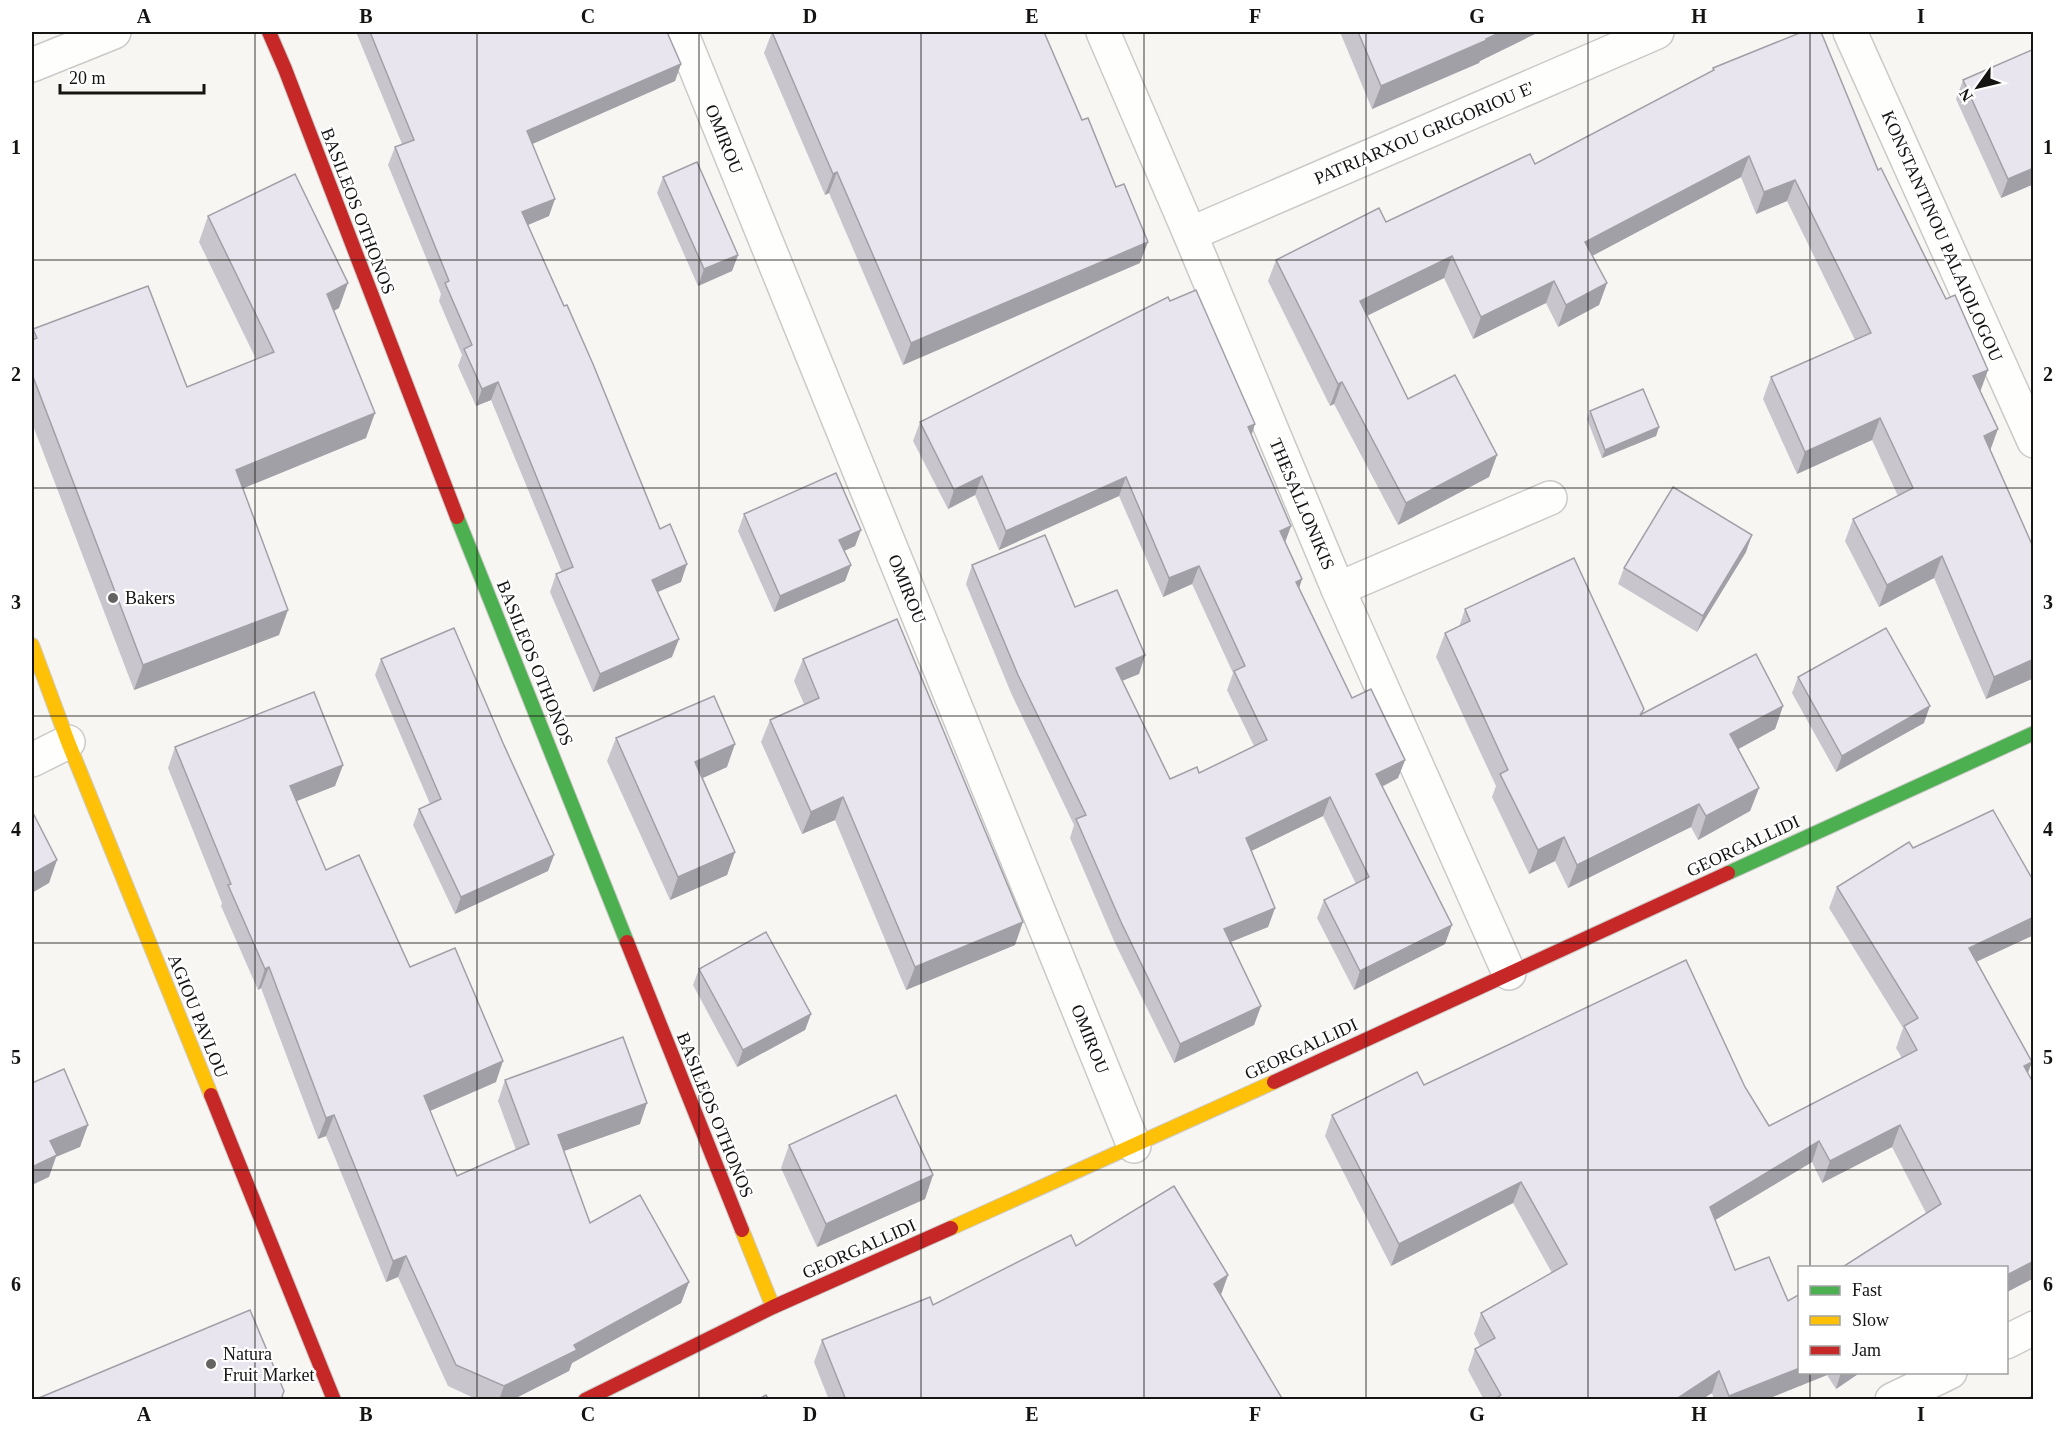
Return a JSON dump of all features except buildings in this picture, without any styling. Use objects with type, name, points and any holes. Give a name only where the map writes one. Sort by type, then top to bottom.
[{"type":"street","points":[[32,65],[114,32]]},
{"type":"street","name":"BASILEOS OTHONOS","points":[[269,32],[424,434],[773,1307]]},
{"type":"street","name":"OMIROU","points":[[681,32],[1134,1146]]},
{"type":"street","name":"THESALLONIKIS","points":[[1103,32],[1338,589],[1509,974]]},
{"type":"street","name":"PATRIARXOU GRIGORIOU E'","points":[[1190,234],[1657,32]]},
{"type":"street","name":"KONSTANTINOU PALAIOLOGOU","points":[[1850,32],[2034,441]]},
{"type":"street","points":[[1338,589],[1550,498]]},
{"type":"street","name":"AGIOU PAVLOU","points":[[32,645],[68,742],[334,1400]]},
{"type":"street","name":"GEORGALLIDI","points":[[585,1400],[773,1307],[1134,1146],[2034,733]]},
{"type":"street","points":[[32,760],[68,742]]},
{"type":"street","points":[[2008,1341],[2034,1328]]},
{"type":"street","points":[[1892,1400],[1946,1374]]},
{"type":"traffic: fast","points":[[457,517],[627,942]]},
{"type":"traffic: fast","points":[[1728,873],[2034,733]]},
{"type":"traffic: slow","points":[[32,645],[68,742],[211,1095]]},
{"type":"traffic: slow","points":[[951,1228],[1274,1082]]},
{"type":"traffic: slow","points":[[742,1230],[773,1307]]},
{"type":"traffic: jam","points":[[269,32],[457,517]]},
{"type":"traffic: jam","points":[[1274,1082],[1728,873]]},
{"type":"traffic: jam","points":[[627,942],[742,1230]]},
{"type":"traffic: jam","points":[[211,1095],[334,1400]]},
{"type":"traffic: jam","points":[[585,1400],[773,1307],[951,1228]]},
{"type":"place","name":"Bakers","points":[[113,598]]},
{"type":"place","name":"Natura Fruit Market","points":[[211,1364]]}]
